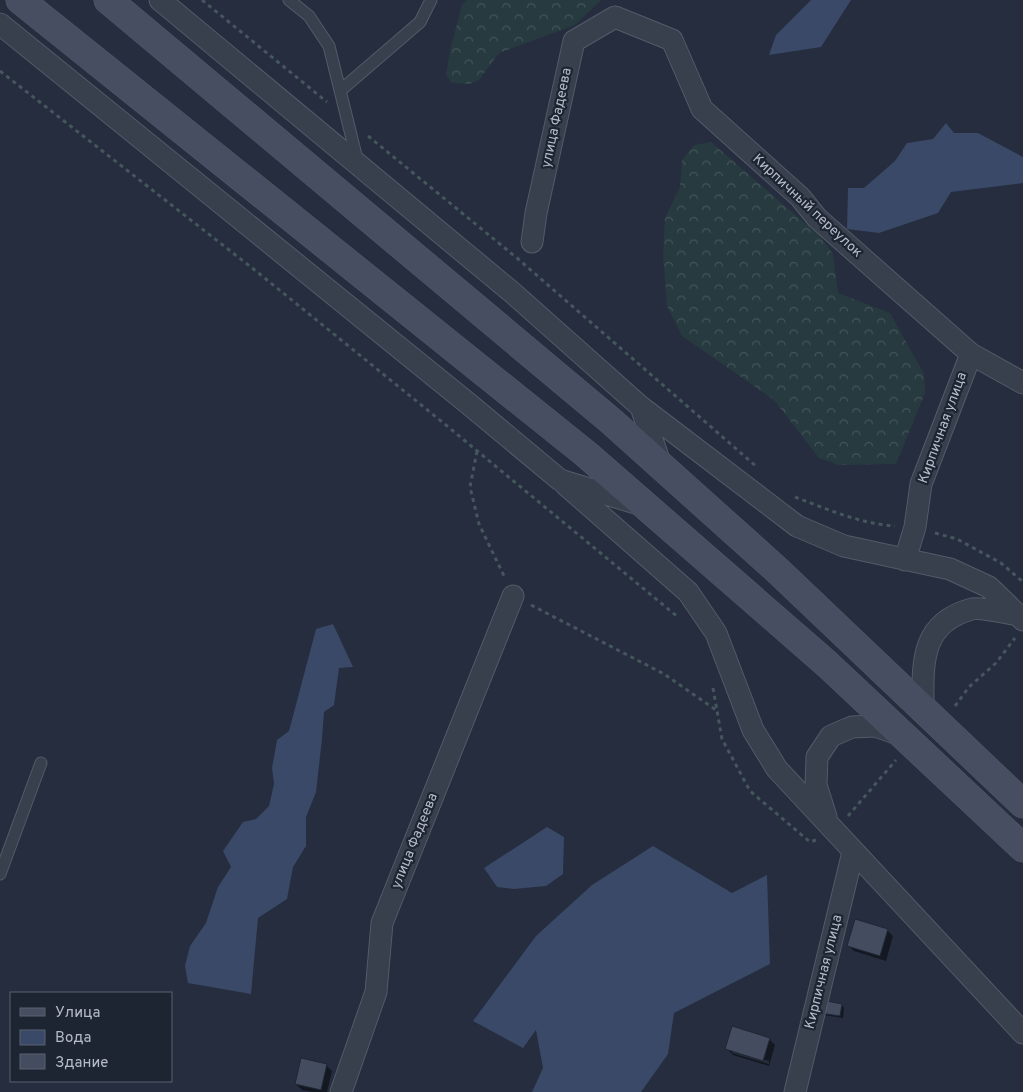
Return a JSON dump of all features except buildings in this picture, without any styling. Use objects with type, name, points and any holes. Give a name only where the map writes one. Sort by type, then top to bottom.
[{"type":"main road","points":[[20,0],[586,454],[827,664],[902,747],[1004,828],[1023,848]]},
{"type":"main road","points":[[108,0],[611,421],[777,570],[1023,804]]},
{"type":"street","points":[[160,0],[514,294],[641,407],[797,526],[844,546],[950,569],[989,587],[1019,623]]},
{"type":"street","name":"улица Фадеева","points":[[532,242],[536,213],[574,41],[615,17]]},
{"type":"street","name":"Кирпичный переулок","points":[[615,17],[672,40],[702,109],[800,197],[817,218],[971,354],[1023,383]]},
{"type":"street","points":[[0,24],[470,405],[560,480],[688,592],[716,633],[753,730],[777,769],[1023,1033]]},
{"type":"street","name":"Кирпичная улица","points":[[906,560],[915,527],[921,484],[971,354]]},
{"type":"street","points":[[641,407],[662,468]]},
{"type":"street","points":[[560,480],[647,506]]},
{"type":"street","name":"улица Фадеева","points":[[341,1092],[376,992],[382,923],[513,596]]},
{"type":"street","points":[[923,709],[923,670],[927,644],[943,622],[973,609],[1019,623]]},
{"type":"street","points":[[831,827],[816,785],[817,757],[831,736],[852,727],[875,726],[902,747]]},
{"type":"street","name":"Кирпичная улица","points":[[795,1092],[854,852]]},
{"type":"lane","points":[[289,0],[309,16],[329,46],[359,165]]},
{"type":"lane","points":[[341,90],[420,22],[431,0]]},
{"type":"lane","points":[[0,874],[41,764]]},
{"type":"path","points":[[202,0],[517,258],[759,468]]},
{"type":"path","points":[[0,72],[256,271],[477,450],[678,617],[683,624]]},
{"type":"path","points":[[477,450],[470,487],[479,524],[513,596],[664,674],[717,710]]},
{"type":"path","points":[[789,495],[879,525],[915,527],[957,538],[1001,563],[1023,582]]},
{"type":"path","points":[[954,708],[969,687],[996,663],[1019,623]]},
{"type":"path","points":[[712,681],[722,739],[750,791],[810,842],[831,827],[902,747]]},
{"type":"green space","points":[[467,0],[601,0],[575,25],[499,53],[479,80],[470,84],[452,83],[446,75],[450,50],[462,5]]},
{"type":"green space","points":[[711,142],[820,236],[833,254],[838,293],[890,313],[924,374],[925,393],[896,464],[839,465],[819,458],[774,400],[682,336],[667,306],[663,256],[665,218],[680,187],[682,160],[694,145]]},
{"type":"water","points":[[811,0],[851,0],[821,47],[769,55],[776,35]]},
{"type":"water","points":[[946,123],[954,133],[978,133],[1023,157],[1023,183],[951,192],[938,213],[879,233],[847,229],[848,188],[864,188],[895,161],[907,143],[933,139]]},
{"type":"water","points":[[333,624],[353,667],[339,668],[334,705],[324,712],[316,792],[306,817],[306,846],[293,867],[287,899],[258,918],[251,994],[188,983],[185,966],[190,946],[206,923],[218,887],[231,867],[223,851],[243,822],[256,819],[269,806],[274,784],[272,768],[277,740],[289,731],[316,629]]},
{"type":"water","points":[[547,827],[564,837],[563,874],[546,886],[514,889],[497,887],[484,868]]},
{"type":"water","points":[[653,846],[732,893],[767,875],[770,964],[674,1013],[668,1054],[641,1092],[532,1092],[543,1068],[536,1030],[523,1048],[473,1021],[536,936],[592,885]]}]
